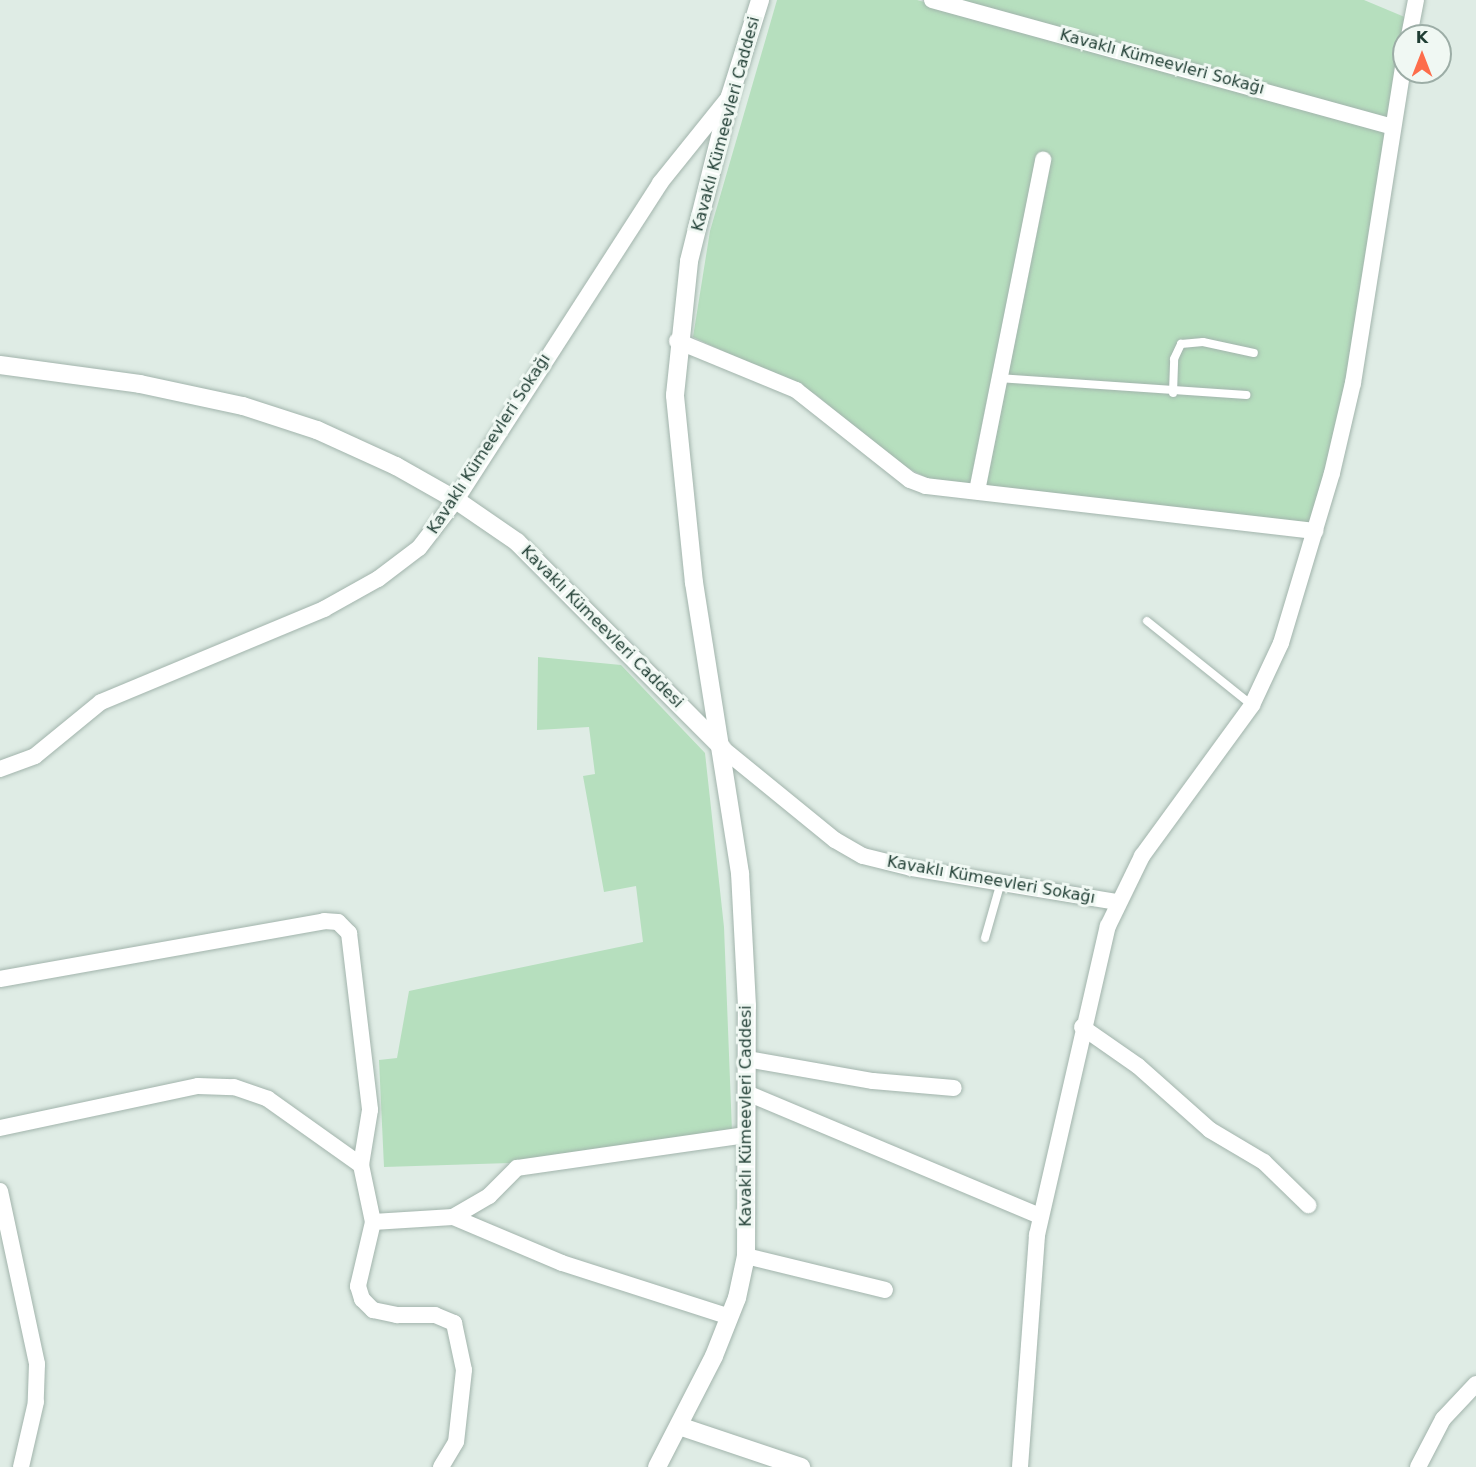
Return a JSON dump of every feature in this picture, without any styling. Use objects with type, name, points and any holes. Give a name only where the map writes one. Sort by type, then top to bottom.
[{"type":"street","name":"Kavaklı Kümeevleri Caddesi","points":[[657,1467],[679,1426],[730,1317],[746,1256],[747,1059],[740,873],[682,494],[675,395],[678,341],[689,261],[730,96],[760,0]]},
{"type":"street","name":"Kavaklı Kümeevleri Sokağı","points":[[932,0],[1391,126]]},
{"type":"street","points":[[1411,24],[1416,0]]},
{"type":"street","name":"Kavaklı Kümeevleri Sokağı","points":[[1020,1467],[1029,1295],[1040,1216],[1082,1027],[1117,902],[1158,831],[1252,705],[1281,643],[1315,531],[1359,352],[1391,126],[1399,84]]},
{"type":"street","name":"Kavaklı Kümeevleri Sokağı","points":[[0,769],[35,756],[101,702],[265,635],[357,592],[418,549],[456,500],[618,245],[694,138],[730,96]]},
{"type":"street","points":[[976,491],[997,378],[1043,160]]},
{"type":"street","points":[[678,341],[796,390],[910,480],[976,491],[1315,531]]},
{"type":"street","name":"Kavaklı Kümeevleri Caddesi","points":[[0,365],[140,384],[261,411],[358,447],[456,500],[541,564],[722,748]]},
{"type":"street","name":"Kavaklı Kümeevleri Sokağı","points":[[722,748],[850,850],[882,862],[1117,902]]},
{"type":"street","points":[[0,979],[324,921],[338,922],[349,933],[355,962],[370,1110],[368,1141],[361,1165],[373,1222],[358,1286],[362,1299],[373,1310],[397,1315],[435,1315],[454,1323],[461,1342],[464,1370],[456,1442],[441,1467]]},
{"type":"street","points":[[1082,1027],[1138,1066],[1210,1130],[1264,1162],[1308,1205]]},
{"type":"street","points":[[747,1059],[873,1081],[954,1088]]},
{"type":"street","points":[[0,1128],[198,1086],[234,1087],[268,1099],[361,1165]]},
{"type":"street","points":[[747,1093],[1040,1216]]},
{"type":"street","points":[[453,1217],[489,1196],[517,1168],[747,1135]]},
{"type":"street","points":[[0,1191],[37,1364],[36,1402],[21,1467]]},
{"type":"street","points":[[373,1222],[453,1217],[562,1263],[730,1317]]},
{"type":"street","points":[[746,1256],[885,1290]]},
{"type":"street","points":[[1418,1467],[1443,1419],[1476,1384]]},
{"type":"street","points":[[679,1426],[801,1467]]},
{"type":"lane","points":[[1173,393],[1174,359],[1181,344],[1203,342],[1254,354]]},
{"type":"lane","points":[[997,378],[1173,393],[1246,395]]},
{"type":"lane","points":[[1147,621],[1252,705]]},
{"type":"lane","points":[[986,938],[1001,882]]},
{"type":"green space","points":[[777,0],[917,0],[1387,128],[1353,367],[1310,523],[929,479],[898,463],[815,394],[693,337],[710,231]]},
{"type":"green space","points":[[940,0],[1364,0],[1407,18],[1406,24],[1392,24],[1392,84],[1394,84],[1387,119]]},
{"type":"green space","points":[[538,657],[621,665],[705,753],[724,927],[732,1131],[512,1163],[384,1167],[379,1060],[397,1058],[409,991],[643,942],[636,886],[604,892],[583,776],[595,774],[589,727],[537,730]]}]
